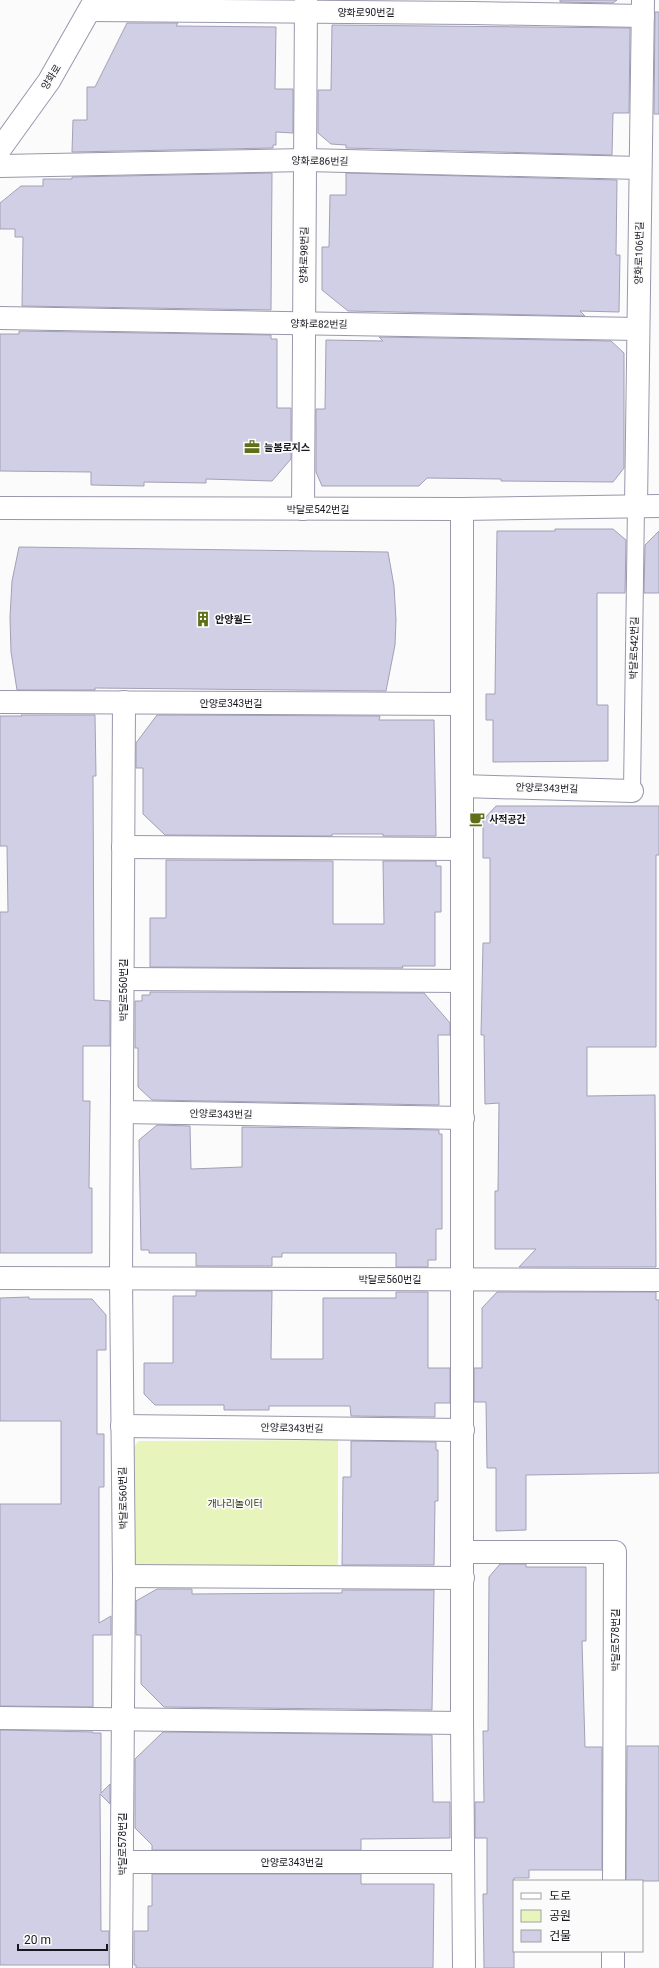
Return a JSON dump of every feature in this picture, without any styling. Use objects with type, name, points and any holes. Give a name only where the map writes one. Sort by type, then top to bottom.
[{"type":"street","name":"양화로90번길","points":[[93,5],[643,8]]},
{"type":"street","name":"양화로","points":[[0,149],[49,81],[93,5]]},
{"type":"street","name":"양화로98번길","points":[[303,509],[306,6]]},
{"type":"street","name":"양화로106번길","points":[[636,506],[643,8]]},
{"type":"street","name":"양화로86번길","points":[[0,166],[306,160],[640,168]]},
{"type":"street","name":"양화로82번길","points":[[0,318],[638,329]]},
{"type":"street","name":"박달로542번길","points":[[0,508],[462,509],[659,506]]},
{"type":"street","points":[[462,509],[462,1862],[464,1968]]},
{"type":"street","name":"안양로343번길","points":[[0,702],[462,704]]},
{"type":"street","name":"박달로560번길","points":[[122,1719],[124,1576],[121,1278],[124,702]]},
{"type":"street","name":"안양로343번길","points":[[462,786],[632,791]]},
{"type":"street","points":[[123,847],[462,849]]},
{"type":"street","points":[[123,979],[462,981]]},
{"type":"street","name":"안양로343번길","points":[[122,1112],[463,1118]]},
{"type":"street","name":"박달로560번길","points":[[0,1278],[659,1280]]},
{"type":"street","name":"안양로343번길","points":[[122,1426],[463,1430]]},
{"type":"street","name":"박달로578번길","points":[[463,1552],[615,1552],[614,1880]]},
{"type":"street","points":[[124,1576],[463,1578]]},
{"type":"street","points":[[0,1718],[462,1723]]},
{"type":"street","name":"박달로578번길","points":[[121,1968],[122,1719]]},
{"type":"street","name":"안양로343번길","points":[[122,1862],[462,1862]]},
{"type":"street","points":[[613,1952],[613,1968]]},
{"type":"lane","name":"박달로542번길","points":[[632,791],[636,506]]},
{"type":"green space","name":"개나리놀이터","points":[[338,1440],[338,1565],[139,1566],[132,1559],[131,1449],[139,1441]]},
{"type":"building","points":[[560,0],[617,0],[613,3],[560,2]]},
{"type":"building","points":[[655,12],[659,12],[659,114],[654,114]]},
{"type":"building","points":[[127,23],[178,23],[176,26],[276,27],[275,89],[293,89],[293,133],[276,132],[276,145],[273,145],[273,148],[72,152],[73,120],[87,120],[87,87],[95,87]]},
{"type":"building","points":[[332,25],[630,28],[629,113],[613,113],[612,155],[346,148],[346,145],[331,144],[318,133],[318,90],[331,90]]},
{"type":"building","points":[[272,173],[271,310],[22,306],[23,237],[15,237],[15,229],[0,229],[0,203],[21,186],[43,186],[43,179],[72,179],[72,177]]},
{"type":"building","points":[[346,173],[617,180],[616,255],[620,255],[619,312],[580,311],[585,316],[348,311],[322,290],[322,247],[329,247],[330,195],[346,195]]},
{"type":"building","points":[[19,331],[271,335],[271,339],[277,339],[277,408],[291,408],[291,459],[272,481],[206,479],[206,483],[144,482],[144,486],[91,485],[91,472],[0,471],[0,334],[19,334]]},
{"type":"building","points":[[379,337],[611,341],[624,353],[624,468],[613,482],[501,481],[501,479],[427,478],[419,486],[322,486],[316,472],[316,409],[325,409],[326,340],[383,341]]},
{"type":"building","points":[[555,529],[613,529],[626,540],[625,593],[597,593],[597,705],[608,705],[608,761],[493,762],[493,720],[486,720],[486,694],[495,694],[497,531],[555,531]]},
{"type":"building","points":[[659,531],[659,593],[644,593],[645,545]]},
{"type":"building","name":"안양월드","points":[[19,547],[388,552],[394,586],[396,620],[395,645],[386,691],[95,688],[95,690],[17,690],[11,652],[10,617],[12,581]]},
{"type":"building","points":[[21,715],[95,715],[96,776],[93,776],[94,1000],[110,1001],[110,1046],[83,1046],[83,1101],[90,1101],[89,1188],[92,1188],[92,1253],[0,1253],[0,912],[8,912],[7,846],[0,846],[0,716],[22,716]]},
{"type":"building","points":[[157,715],[380,716],[379,720],[434,720],[436,836],[383,836],[383,834],[332,834],[332,836],[165,835],[143,814],[143,768],[136,768],[136,743]]},
{"type":"building","points":[[496,806],[659,806],[659,855],[656,855],[656,1047],[587,1047],[587,1096],[655,1095],[656,1267],[519,1267],[536,1249],[495,1249],[495,1191],[498,1191],[499,1103],[485,1104],[484,1035],[481,1035],[483,943],[490,943],[490,858],[483,858],[483,820]]},
{"type":"building","points":[[166,860],[333,861],[333,924],[384,924],[383,861],[436,861],[436,866],[441,866],[441,912],[435,912],[435,966],[402,966],[403,968],[150,967],[150,918],[166,918]]},
{"type":"building","points":[[150,992],[424,993],[450,1023],[450,1035],[438,1035],[439,1105],[152,1100],[138,1087],[138,1048],[135,1048],[135,1001],[142,1001],[142,995],[150,995]]},
{"type":"building","points":[[157,1125],[190,1126],[191,1169],[242,1167],[242,1127],[439,1130],[439,1134],[442,1134],[442,1229],[436,1229],[436,1260],[428,1260],[428,1267],[396,1267],[396,1253],[282,1253],[282,1257],[272,1257],[272,1266],[196,1266],[196,1253],[149,1253],[149,1250],[141,1250],[139,1140]]},
{"type":"building","points":[[196,1291],[272,1291],[271,1359],[323,1359],[323,1298],[396,1298],[396,1292],[428,1292],[428,1368],[450,1368],[450,1403],[435,1403],[435,1417],[351,1416],[350,1406],[269,1406],[269,1410],[224,1410],[224,1405],[155,1405],[144,1394],[144,1363],[173,1363],[173,1296],[196,1296]]},
{"type":"building","points":[[497,1292],[656,1292],[656,1300],[659,1300],[659,1473],[526,1475],[526,1530],[496,1531],[496,1468],[487,1468],[486,1402],[474,1402],[474,1368],[482,1368],[482,1308]]},
{"type":"building","points":[[29,1297],[29,1299],[92,1299],[106,1315],[106,1350],[97,1350],[97,1434],[104,1434],[104,1487],[99,1487],[99,1623],[111,1616],[111,1635],[93,1635],[93,1707],[0,1706],[0,1504],[61,1504],[61,1421],[0,1421],[0,1298]]},
{"type":"building","points":[[351,1441],[436,1442],[436,1450],[438,1450],[438,1501],[435,1501],[434,1565],[342,1565],[343,1477],[351,1477]]},
{"type":"building","points":[[500,1564],[526,1564],[526,1567],[586,1567],[586,1641],[582,1641],[585,1747],[602,1747],[602,1870],[529,1870],[529,1878],[514,1878],[514,1968],[484,1968],[483,1894],[487,1894],[487,1838],[475,1838],[475,1802],[484,1802],[483,1731],[488,1731],[489,1577]]},
{"type":"building","points":[[157,1589],[192,1589],[192,1594],[342,1593],[342,1590],[434,1590],[432,1710],[164,1707],[141,1684],[141,1635],[136,1635],[136,1601]]},
{"type":"building","points":[[0,1730],[101,1733],[101,1793],[110,1784],[110,1804],[100,1794],[101,1931],[109,1931],[109,1965],[0,1965]]},
{"type":"building","points":[[163,1732],[432,1735],[433,1802],[450,1802],[450,1838],[361,1839],[361,1850],[152,1850],[152,1845],[135,1828],[135,1759]]},
{"type":"building","points":[[627,1746],[659,1746],[659,1881],[626,1880]]},
{"type":"building","points":[[152,1874],[361,1874],[361,1884],[434,1884],[433,1968],[136,1968],[136,1965],[134,1965],[134,1931],[148,1931],[148,1906],[152,1906]]},
{"type":"place","name":"늘봄로지스","points":[[252,447]]},
{"type":"place","name":"안양월드","points":[[203,619]]},
{"type":"place","name":"사적공간","points":[[477,819]]}]
